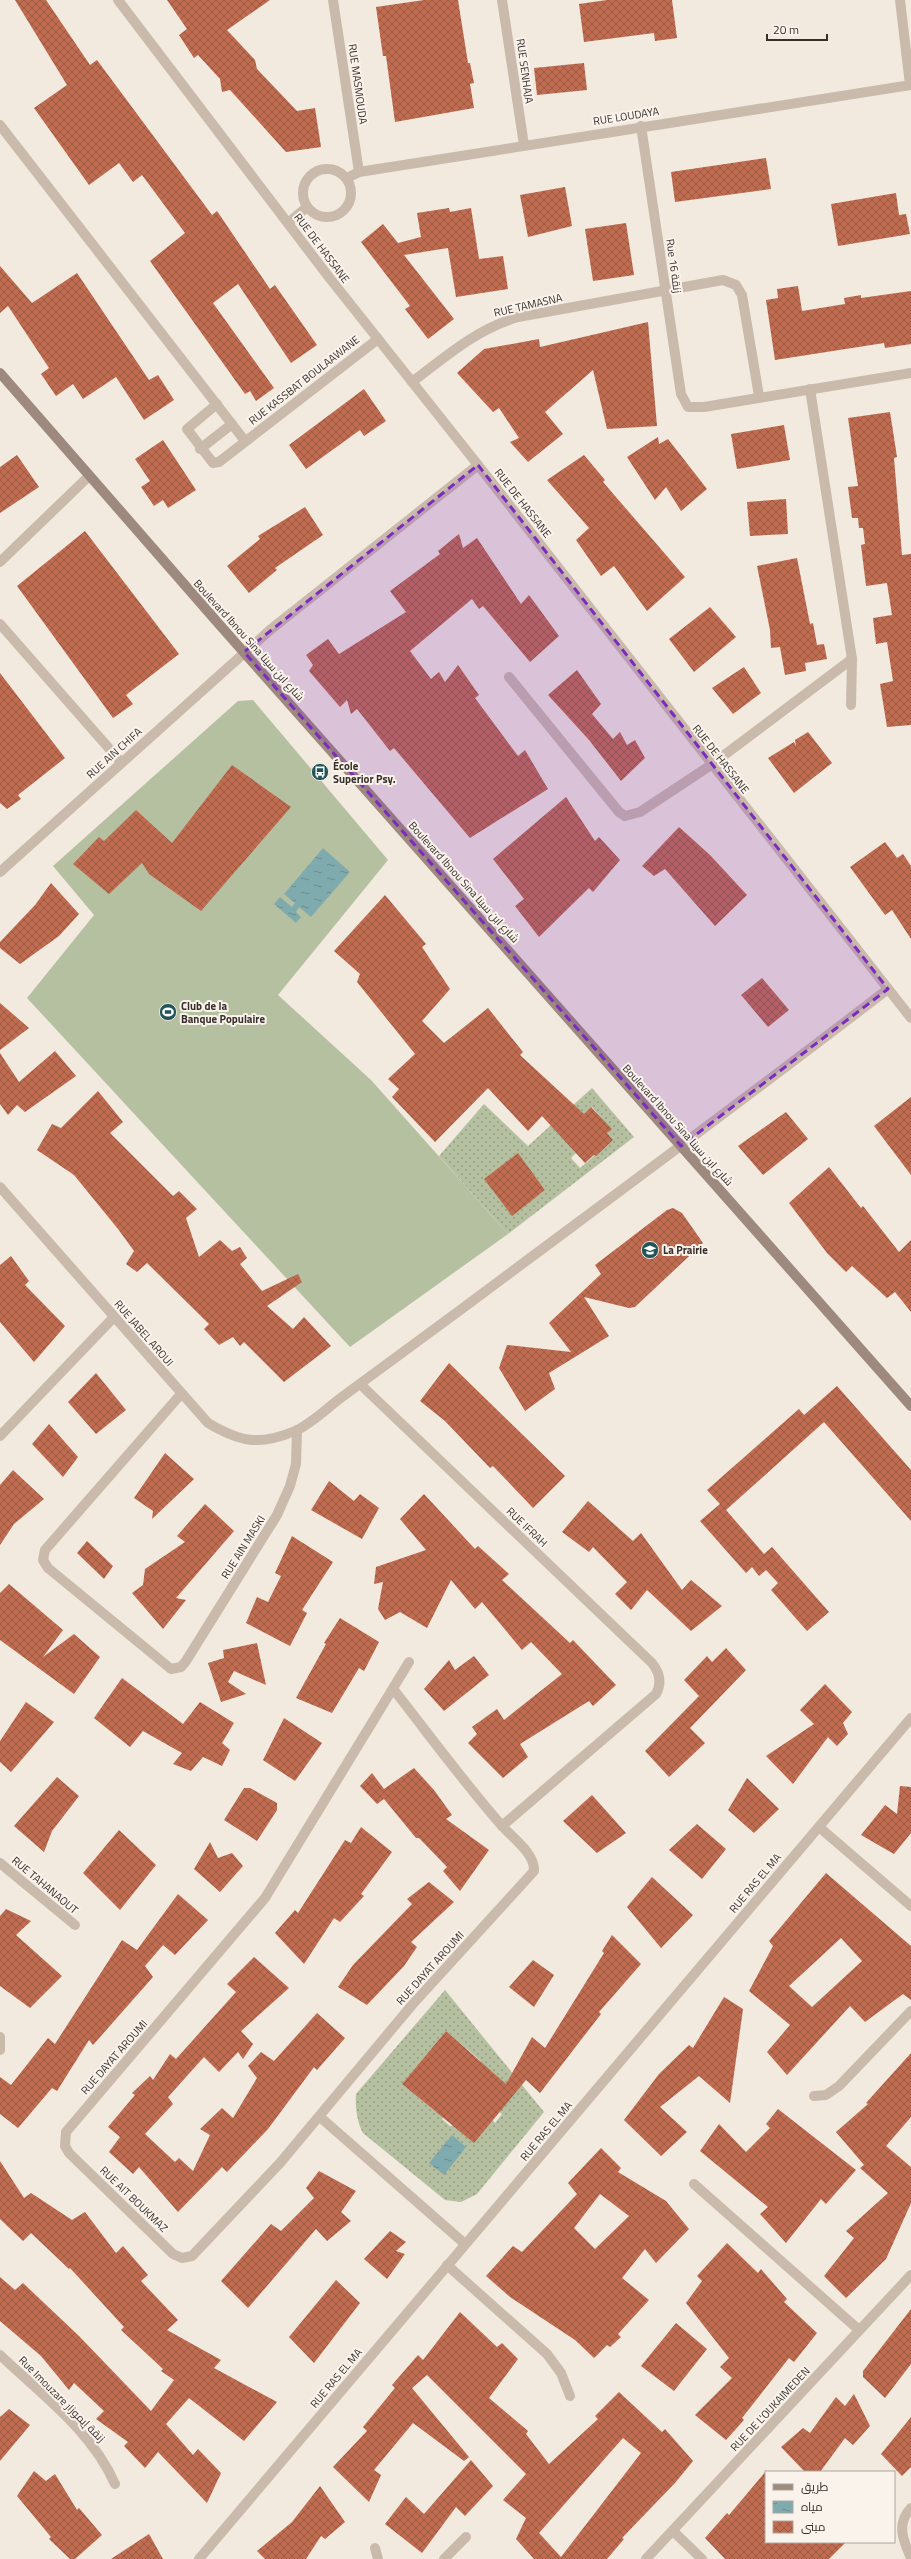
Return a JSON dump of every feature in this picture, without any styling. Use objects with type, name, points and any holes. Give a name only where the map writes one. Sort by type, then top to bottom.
[{"type":"main road","name":"Boulevard Ibnou Sina شارع ابن سينا","points":[[0,373],[244,652],[911,1406]]},
{"type":"street","name":"RUE DE HASSANE","points":[[118,0],[378,339],[911,1018]]},
{"type":"street","name":"RUE MASMOUDA","points":[[333,0],[359,172]]},
{"type":"street","name":"RUE SENHAJA","points":[[502,0],[524,145]]},
{"type":"street","points":[[900,0],[911,85]]},
{"type":"street","name":"RUE LOUDAYA","points":[[347,178],[359,172],[641,126],[911,85]]},
{"type":"street","points":[[0,125],[245,441]]},
{"type":"street","name":"Rue 16 زنقة","points":[[641,126],[681,394],[688,407],[704,407],[759,396]]},
{"type":"street","points":[[328,168],[339,171],[347,178],[351,188],[350,199],[346,208],[337,215],[326,217],[316,214],[308,207],[303,197],[304,186],[313,173],[328,168]]},
{"type":"street","points":[[288,223],[308,207]]},
{"type":"street","name":"RUE TAMASNA","points":[[412,382],[476,334],[494,324],[518,318],[723,280],[736,285],[742,296],[759,396]]},
{"type":"street","name":"RUE KASSBAT BOULAAWANE","points":[[216,404],[187,430],[210,462],[216,463],[378,339]]},
{"type":"street","points":[[759,396],[911,374]]},
{"type":"street","points":[[810,389],[852,659],[851,705]]},
{"type":"street","points":[[200,449],[232,424]]},
{"type":"street","name":"RUE AIN CHIFA","points":[[2,866],[122,762],[244,652],[478,465]]},
{"type":"street","points":[[0,562],[89,476]]},
{"type":"street","points":[[0,624],[122,762]]},
{"type":"street","points":[[509,677],[618,812],[625,816],[640,812],[711,765],[852,659]]},
{"type":"street","name":"RUE JABEL AROUI","points":[[1,1190],[208,1423],[236,1438],[259,1441],[297,1430],[682,1146],[888,990]]},
{"type":"street","points":[[0,1436],[114,1317]]},
{"type":"street","name":"RUE IFRAH","points":[[360,1384],[652,1663],[660,1678],[656,1694],[502,1826]]},
{"type":"street","name":"RUE AIN MASKI","points":[[181,1394],[45,1550],[43,1560],[48,1568],[166,1667],[171,1669],[181,1667],[277,1515],[290,1486],[296,1464],[297,1430]]},
{"type":"street","name":"RUE DAYAT AROUMI","points":[[65,2146],[66,2132],[265,1898],[394,1690],[409,1662]]},
{"type":"street","name":"RUE DAYAT AROUMI","points":[[192,2256],[320,2117],[412,2005],[534,1871],[535,1864],[530,1856],[502,1826],[394,1690]]},
{"type":"street","name":"RUE RAS EL MA","points":[[198,2559],[911,1718]]},
{"type":"street","points":[[819,1826],[911,1906]]},
{"type":"street","name":"RUE TAHANAOUT","points":[[0,1864],[75,1926]]},
{"type":"street","points":[[814,2096],[826,2095],[839,2086],[911,2011]]},
{"type":"street","points":[[0,2037],[0,2050]]},
{"type":"street","points":[[320,2117],[465,2244]]},
{"type":"street","name":"RUE AIT BOUKMAZ","points":[[65,2146],[69,2153],[173,2254],[182,2258],[192,2256]]},
{"type":"street","points":[[694,2184],[859,2330]]},
{"type":"street","points":[[447,2265],[548,2354],[560,2373],[570,2396]]},
{"type":"street","name":"RUE DE L'OUKAIMEDEN","points":[[646,2559],[911,2275]]},
{"type":"street","name":"Rue Imouzare زنقة إيموزار","points":[[0,2355],[88,2439],[108,2466],[115,2484]]},
{"type":"street","points":[[911,2508],[902,2521],[902,2534],[911,2558]]},
{"type":"street","points":[[673,2530],[702,2559]]},
{"type":"street","points":[[444,2559],[466,2537]]},
{"type":"street","points":[[375,2548],[378,2559]]},
{"type":"highlighted area","points":[[478,465],[888,989],[681,1146],[244,652]]},
{"type":"green space","name":"Club de la Banque Populaire","points":[[253,700],[388,860],[278,995],[371,1080],[508,1234],[350,1347],[27,998],[94,915],[53,866],[238,701]]},
{"type":"green space","points":[[592,1088],[634,1137],[508,1234],[439,1156],[484,1104],[528,1146]],"holes":[[[592,1107],[611,1129],[607,1133],[613,1140],[580,1168],[571,1158],[576,1153],[561,1136]],[[518,1154],[545,1190],[512,1215],[484,1179]]]},
{"type":"green space","points":[[445,1990],[544,2112],[477,2194],[461,2202],[445,2200],[363,2133],[357,2114],[356,2094]],"holes":[[[446,2031],[481,2061],[479,2063],[495,2074],[499,2112],[502,2114],[495,2123],[493,2120],[450,2126],[442,2119],[444,2116],[437,2111],[436,2112],[402,2084]]]},
{"type":"water","points":[[323,848],[350,872],[311,917],[299,907],[296,912],[301,917],[296,923],[274,904],[280,897],[292,907],[295,903],[284,894]]},
{"type":"water","points":[[452,2135],[466,2147],[444,2175],[429,2163]]},
{"type":"building","points":[[15,0],[46,0],[90,65],[97,60],[212,215],[217,211],[270,289],[275,285],[317,345],[291,363],[238,284],[213,303],[274,388],[256,401],[250,391],[245,394],[150,261],[185,233],[142,175],[133,182],[119,163],[89,185],[34,108],[67,85]]},
{"type":"building","points":[[167,0],[270,0],[227,30],[255,60],[257,69],[297,111],[315,108],[321,147],[286,152],[230,90],[222,92],[220,79],[198,55],[194,58],[179,35],[187,29]]},
{"type":"building","points":[[424,0],[458,0],[468,63],[470,63],[474,83],[470,84],[474,108],[395,122],[386,56],[383,56],[376,7]]},
{"type":"building","points":[[607,0],[672,0],[677,38],[655,41],[654,33],[584,42],[579,4]]},
{"type":"building","points":[[584,63],[587,90],[537,95],[534,68]]},
{"type":"building","points":[[766,158],[771,189],[675,202],[671,172]]},
{"type":"building","points":[[565,187],[572,226],[528,237],[520,195]]},
{"type":"building","points":[[896,193],[899,215],[906,214],[910,234],[838,246],[831,204]]},
{"type":"building","points":[[449,208],[450,212],[471,208],[479,259],[503,256],[508,289],[456,297],[448,248],[404,255],[454,319],[428,339],[405,309],[410,306],[361,242],[383,224],[398,243],[421,237],[417,213]]},
{"type":"building","points":[[626,223],[634,275],[593,281],[585,229]]},
{"type":"building","points":[[0,266],[32,303],[77,273],[149,380],[158,375],[174,400],[144,420],[116,377],[83,399],[73,384],[56,396],[41,374],[49,368],[8,306],[0,313]]},
{"type":"building","points":[[798,286],[802,311],[845,304],[844,298],[861,295],[861,298],[911,291],[911,344],[885,348],[884,343],[775,360],[766,300],[778,298],[777,289]]},
{"type":"building","points":[[648,322],[657,426],[607,429],[593,370],[545,412],[563,434],[528,462],[510,442],[519,438],[499,408],[493,412],[457,373],[484,349],[539,339],[540,347]]},
{"type":"building","points":[[364,389],[386,421],[364,436],[360,430],[306,469],[289,445]]},
{"type":"building","points":[[890,412],[897,457],[894,458],[902,555],[911,554],[911,725],[887,727],[880,684],[893,681],[887,642],[876,644],[873,618],[892,615],[887,583],[866,586],[861,545],[865,544],[863,528],[859,528],[858,518],[852,518],[848,487],[858,486],[848,418]]},
{"type":"building","points":[[784,425],[790,460],[737,469],[731,434]]},
{"type":"building","points":[[658,437],[659,444],[668,439],[707,489],[681,511],[666,487],[655,500],[627,457]]},
{"type":"building","points":[[163,440],[196,490],[168,508],[163,500],[154,506],[141,487],[150,481],[135,459]]},
{"type":"building","points":[[17,455],[39,487],[0,513],[0,467]]},
{"type":"building","points":[[584,455],[605,480],[603,482],[685,577],[647,611],[614,566],[601,576],[576,540],[589,528],[547,480]]},
{"type":"building","points":[[786,499],[788,534],[750,536],[747,502]]},
{"type":"building","points":[[305,507],[323,535],[275,568],[277,570],[249,593],[227,566],[260,539],[258,536]]},
{"type":"building","points":[[85,531],[179,654],[126,695],[133,704],[113,718],[17,586]]},
{"type":"building","points":[[459,534],[463,548],[477,538],[521,604],[529,595],[559,636],[530,662],[483,606],[479,609],[472,599],[410,651],[431,679],[439,672],[445,682],[458,665],[479,695],[475,698],[518,756],[525,750],[548,789],[470,838],[394,748],[390,751],[357,709],[351,714],[347,700],[340,707],[309,671],[313,665],[306,655],[328,639],[339,654],[406,612],[390,591],[440,554],[438,551]]},
{"type":"building","points":[[797,558],[810,624],[813,623],[817,645],[824,644],[827,659],[805,663],[806,671],[785,675],[780,647],[771,648],[770,630],[757,566]]},
{"type":"building","points":[[710,607],[736,637],[694,672],[669,639]]},
{"type":"building","points":[[744,667],[761,693],[733,714],[712,688]]},
{"type":"building","points":[[577,670],[601,704],[592,714],[613,739],[620,732],[627,745],[635,740],[645,758],[621,781],[589,740],[548,695]]},
{"type":"building","points":[[0,673],[65,758],[18,795],[21,799],[7,809],[0,803]]},
{"type":"building","points":[[808,732],[832,763],[794,793],[768,758],[794,742],[796,746],[795,740]]},
{"type":"building","points":[[232,765],[291,807],[201,911],[149,874],[142,863],[109,894],[73,864],[99,837],[104,841],[136,810],[172,843]]},
{"type":"building","points":[[566,797],[595,841],[599,837],[620,860],[593,892],[589,888],[539,937],[515,906],[524,899],[493,859]]},
{"type":"building","points":[[679,827],[710,855],[747,895],[715,926],[665,869],[654,876],[642,866]]},
{"type":"building","points":[[885,842],[897,858],[903,854],[911,866],[911,939],[892,910],[885,915],[850,867]]},
{"type":"building","points":[[51,883],[79,914],[59,936],[20,964],[0,948],[0,942],[35,905]]},
{"type":"building","points":[[385,895],[426,944],[422,947],[450,989],[422,1021],[444,1043],[488,1008],[523,1052],[520,1055],[584,1114],[591,1107],[612,1129],[607,1133],[613,1140],[596,1156],[594,1155],[585,1163],[542,1116],[528,1131],[488,1088],[435,1142],[392,1097],[399,1089],[388,1079],[415,1054],[357,982],[360,974],[334,951]]},
{"type":"building","points":[[762,978],[789,1010],[768,1027],[741,995]]},
{"type":"building","points":[[0,1003],[29,1028],[0,1050]]},
{"type":"building","points":[[55,1051],[76,1076],[25,1112],[17,1105],[8,1115],[0,1104],[0,1053],[19,1082]]},
{"type":"building","points":[[98,1091],[123,1122],[110,1133],[173,1196],[179,1191],[197,1209],[186,1218],[199,1257],[220,1240],[232,1251],[240,1247],[247,1258],[240,1264],[262,1291],[298,1274],[302,1282],[267,1306],[293,1329],[304,1317],[331,1346],[284,1382],[244,1342],[240,1346],[233,1337],[219,1345],[204,1329],[209,1324],[147,1263],[137,1272],[126,1264],[134,1251],[118,1229],[74,1175],[37,1150],[52,1124],[61,1128]]},
{"type":"building","points":[[911,1097],[911,1175],[874,1126]]},
{"type":"building","points":[[786,1112],[808,1139],[763,1175],[738,1146]]},
{"type":"building","points":[[518,1153],[545,1190],[512,1216],[484,1179]]},
{"type":"building","points":[[829,1167],[861,1208],[863,1206],[899,1252],[911,1240],[911,1312],[895,1292],[887,1298],[852,1266],[846,1272],[827,1253],[789,1203]]},
{"type":"building","points":[[673,1208],[682,1213],[703,1243],[635,1307],[629,1308],[584,1297],[609,1336],[549,1373],[555,1389],[525,1411],[499,1368],[507,1345],[571,1352],[549,1323],[601,1274],[595,1265],[667,1210]]},
{"type":"building","points":[[11,1256],[29,1281],[25,1285],[65,1326],[34,1362],[0,1322],[0,1265]]},
{"type":"building","points":[[449,1363],[565,1476],[533,1508],[493,1466],[490,1468],[445,1421],[420,1401]]},
{"type":"building","points":[[96,1373],[126,1410],[96,1434],[68,1402]]},
{"type":"building","points":[[837,1386],[911,1470],[911,1521],[824,1422],[726,1510],[764,1554],[772,1547],[829,1612],[807,1631],[771,1590],[778,1583],[766,1570],[759,1576],[752,1567],[746,1573],[700,1521],[720,1504],[707,1490],[799,1409],[804,1415]]},
{"type":"building","points":[[49,1424],[78,1457],[63,1477],[32,1444]]},
{"type":"building","points":[[165,1453],[194,1479],[152,1519],[153,1511],[134,1498]]},
{"type":"building","points":[[13,1470],[44,1499],[14,1524],[0,1545],[0,1485]]},
{"type":"building","points":[[329,1481],[354,1501],[360,1494],[379,1508],[362,1539],[311,1510]]},
{"type":"building","points":[[424,1494],[475,1549],[478,1546],[509,1574],[502,1580],[570,1643],[573,1640],[616,1685],[593,1706],[589,1701],[520,1744],[528,1757],[503,1778],[468,1743],[477,1734],[472,1727],[497,1709],[504,1720],[562,1674],[531,1642],[522,1650],[482,1602],[475,1609],[451,1580],[427,1628],[400,1612],[385,1620],[378,1609],[383,1582],[374,1584],[376,1567],[426,1550],[400,1519]]},
{"type":"building","points":[[588,1501],[633,1541],[641,1533],[682,1590],[691,1580],[722,1606],[691,1631],[647,1590],[631,1610],[615,1594],[627,1582],[593,1547],[589,1552],[562,1532]]},
{"type":"building","points":[[205,1504],[234,1531],[176,1598],[186,1600],[163,1629],[132,1593],[143,1585],[145,1569],[185,1542],[177,1536]]},
{"type":"building","points":[[292,1536],[333,1562],[302,1610],[307,1613],[290,1646],[246,1623],[257,1597],[268,1602],[281,1576],[275,1573]]},
{"type":"building","points":[[87,1541],[113,1566],[104,1579],[77,1553]]},
{"type":"building","points":[[9,1584],[63,1630],[43,1657],[74,1634],[100,1657],[74,1694],[0,1640],[0,1593]]},
{"type":"building","points":[[340,1618],[379,1642],[364,1671],[359,1668],[332,1713],[296,1698],[326,1644],[324,1643]]},
{"type":"building","points":[[257,1643],[266,1685],[234,1671],[228,1682],[246,1694],[221,1702],[208,1663],[224,1658],[223,1650]]},
{"type":"building","points":[[726,1648],[746,1670],[690,1728],[705,1743],[669,1777],[645,1751],[699,1696],[684,1680],[707,1656],[712,1662]]},
{"type":"building","points":[[474,1656],[489,1675],[444,1711],[424,1689],[449,1660],[455,1670]]},
{"type":"building","points":[[122,1678],[183,1724],[200,1702],[234,1723],[222,1743],[230,1750],[222,1766],[203,1757],[191,1771],[173,1764],[182,1753],[143,1731],[130,1747],[94,1718]]},
{"type":"building","points":[[825,1684],[852,1712],[843,1723],[848,1734],[837,1746],[828,1737],[793,1784],[766,1756],[814,1724],[800,1710]]},
{"type":"building","points":[[26,1702],[54,1722],[11,1772],[0,1762],[0,1741]]},
{"type":"building","points":[[284,1718],[322,1743],[295,1781],[263,1760]]},
{"type":"building","points":[[414,1768],[434,1790],[452,1815],[446,1819],[489,1850],[460,1891],[443,1871],[447,1867],[419,1838],[416,1838],[384,1799],[377,1804],[360,1786],[372,1773],[384,1789]]},
{"type":"building","points":[[57,1777],[79,1796],[52,1831],[44,1852],[14,1826]]},
{"type":"building","points":[[747,1778],[779,1809],[754,1833],[728,1810]]},
{"type":"building","points":[[900,1786],[911,1787],[911,1833],[894,1854],[861,1835],[885,1805],[897,1814]]},
{"type":"building","points":[[244,1788],[250,1788],[277,1803],[277,1810],[257,1841],[224,1820]]},
{"type":"building","points":[[592,1795],[626,1833],[597,1853],[563,1821]]},
{"type":"building","points":[[697,1824],[726,1849],[702,1879],[669,1850]]},
{"type":"building","points":[[361,1827],[392,1852],[361,1894],[364,1896],[340,1922],[334,1918],[304,1964],[275,1933],[295,1910],[298,1913],[345,1840],[351,1843]]},
{"type":"building","points":[[119,1830],[156,1865],[120,1910],[83,1873]]},
{"type":"building","points":[[210,1842],[218,1858],[232,1853],[243,1866],[220,1892],[194,1869]]},
{"type":"building","points":[[826,1873],[911,1946],[911,2000],[903,1994],[865,2022],[850,2006],[787,2075],[767,2052],[790,2025],[749,1991],[773,1946],[769,1941]],"holes":[[[841,1938],[862,1961],[812,2007],[789,1986]]]},
{"type":"building","points":[[652,1877],[693,1915],[661,1948],[627,1907]]},
{"type":"building","points":[[429,1882],[454,1902],[411,1942],[417,1947],[404,1966],[367,2005],[338,1987],[353,1965],[412,1904],[407,1899]]},
{"type":"building","points":[[178,1894],[208,1920],[175,1955],[163,1945],[145,1966],[153,1977],[93,2045],[89,2040],[57,2091],[52,2088],[18,2128],[0,2114],[0,2077],[11,2085],[48,2038],[55,2044],[122,1940],[137,1950]]},
{"type":"building","points":[[6,1909],[31,1921],[16,1935],[62,1976],[30,2008],[0,1986],[0,1916]]},
{"type":"building","points":[[612,1935],[641,1964],[599,2012],[601,2014],[540,2093],[526,2080],[474,2143],[402,2084],[446,2031],[506,2084],[532,2037],[545,2048],[604,1953],[602,1951]]},
{"type":"building","points":[[254,1957],[289,1988],[241,2031],[253,2044],[243,2059],[238,2052],[219,2072],[204,2057],[168,2097],[173,2104],[145,2134],[175,2162],[179,2158],[193,2171],[210,2135],[200,2129],[222,2108],[233,2118],[257,2078],[248,2066],[261,2052],[274,2061],[317,2013],[345,2038],[317,2070],[314,2067],[268,2129],[227,2172],[222,2167],[178,2212],[139,2167],[133,2174],[109,2152],[120,2137],[108,2127],[135,2095],[132,2093],[150,2076],[153,2080],[170,2054],[176,2059],[236,1992],[227,1984]]},
{"type":"building","points":[[533,1960],[554,1975],[534,2007],[509,1987]]},
{"type":"building","points":[[724,1997],[743,2009],[730,2103],[699,2076],[660,2107],[687,2132],[661,2156],[624,2120],[659,2074],[689,2045],[693,2048]]},
{"type":"building","points":[[911,2053],[911,2117],[886,2146],[911,2167],[911,2203],[886,2259],[846,2298],[824,2276],[854,2238],[846,2231],[888,2193],[860,2168],[864,2165],[836,2132],[868,2104],[866,2103]]},
{"type":"building","points":[[778,2109],[856,2170],[826,2204],[821,2199],[786,2243],[760,2214],[768,2207],[700,2151],[719,2124],[746,2152],[770,2128],[766,2124]]},
{"type":"building","points":[[601,2148],[621,2168],[618,2172],[666,2201],[689,2229],[656,2263],[645,2249],[622,2278],[649,2300],[618,2334],[621,2337],[610,2347],[607,2345],[594,2358],[575,2340],[510,2297],[486,2276],[513,2246],[522,2252],[577,2194],[568,2183]],"holes":[[[600,2194],[629,2216],[595,2249],[574,2228]]]},
{"type":"building","points":[[0,2161],[24,2198],[31,2193],[72,2220],[85,2212],[116,2253],[123,2246],[148,2275],[141,2281],[178,2320],[167,2330],[221,2360],[214,2368],[277,2402],[244,2441],[189,2398],[166,2424],[193,2455],[198,2449],[221,2473],[207,2503],[158,2452],[145,2468],[124,2446],[128,2442],[96,2419],[104,2411],[74,2383],[69,2390],[41,2356],[0,2321],[0,2277],[15,2290],[23,2283],[79,2336],[151,2411],[174,2380],[161,2371],[163,2369],[121,2330],[124,2327],[70,2268],[69,2269],[31,2233],[23,2241],[0,2219]]},
{"type":"building","points":[[319,2171],[356,2191],[341,2212],[351,2221],[327,2241],[316,2229],[248,2308],[221,2281],[271,2224],[281,2231],[314,2198],[306,2188]]},
{"type":"building","points":[[390,2231],[406,2242],[396,2251],[405,2254],[387,2279],[364,2259]]},
{"type":"building","points":[[727,2243],[758,2273],[761,2269],[787,2299],[784,2302],[817,2333],[794,2362],[789,2358],[742,2418],[744,2420],[726,2440],[695,2415],[732,2378],[720,2367],[729,2358],[686,2303],[702,2281],[697,2276]]},
{"type":"building","points":[[336,2280],[360,2303],[314,2363],[289,2337]]},
{"type":"building","points":[[911,2309],[911,2364],[885,2398],[863,2377],[863,2371]]},
{"type":"building","points":[[460,2312],[497,2347],[502,2343],[518,2359],[489,2398],[528,2431],[526,2434],[549,2464],[598,2419],[595,2416],[619,2392],[662,2432],[665,2429],[693,2461],[675,2483],[622,2538],[624,2539],[607,2559],[534,2559],[516,2539],[526,2518],[503,2500],[526,2474],[427,2375],[412,2388],[469,2457],[464,2461],[413,2423],[374,2470],[381,2475],[369,2502],[333,2467],[367,2431],[363,2427],[395,2388],[392,2385],[418,2355],[423,2360]],"holes":[[[623,2438],[641,2453],[561,2557],[539,2533]]]},
{"type":"building","points":[[676,2323],[707,2349],[674,2391],[641,2366]]},
{"type":"building","points":[[854,2394],[870,2426],[853,2445],[845,2438],[821,2471],[804,2471],[781,2447],[803,2428],[810,2433],[836,2397],[845,2406]]},
{"type":"building","points":[[9,2409],[30,2425],[0,2461],[0,2417]]},
{"type":"building","points":[[911,2417],[911,2467],[902,2476],[881,2454]]},
{"type":"building","points":[[471,2460],[493,2486],[465,2516],[456,2507],[422,2553],[385,2524],[406,2497],[424,2514]]},
{"type":"building","points":[[34,2471],[46,2481],[55,2474],[77,2510],[79,2508],[102,2535],[75,2559],[70,2559],[49,2539],[51,2537],[17,2496]]},
{"type":"building","points":[[765,2472],[765,2543],[845,2543],[829,2559],[725,2559],[705,2538],[727,2513],[729,2515]]},
{"type":"building","points":[[320,2486],[345,2522],[325,2539],[321,2536],[306,2559],[265,2559],[257,2551],[292,2522]]},
{"type":"building","points":[[149,2534],[163,2559],[111,2559]]},
{"type":"place","name":"École Superior Psy.","points":[[320,772]]},
{"type":"place","name":"Club de la Banque Populaire","points":[[168,1012]]},
{"type":"place","name":"La Prairie","points":[[650,1250]]}]
